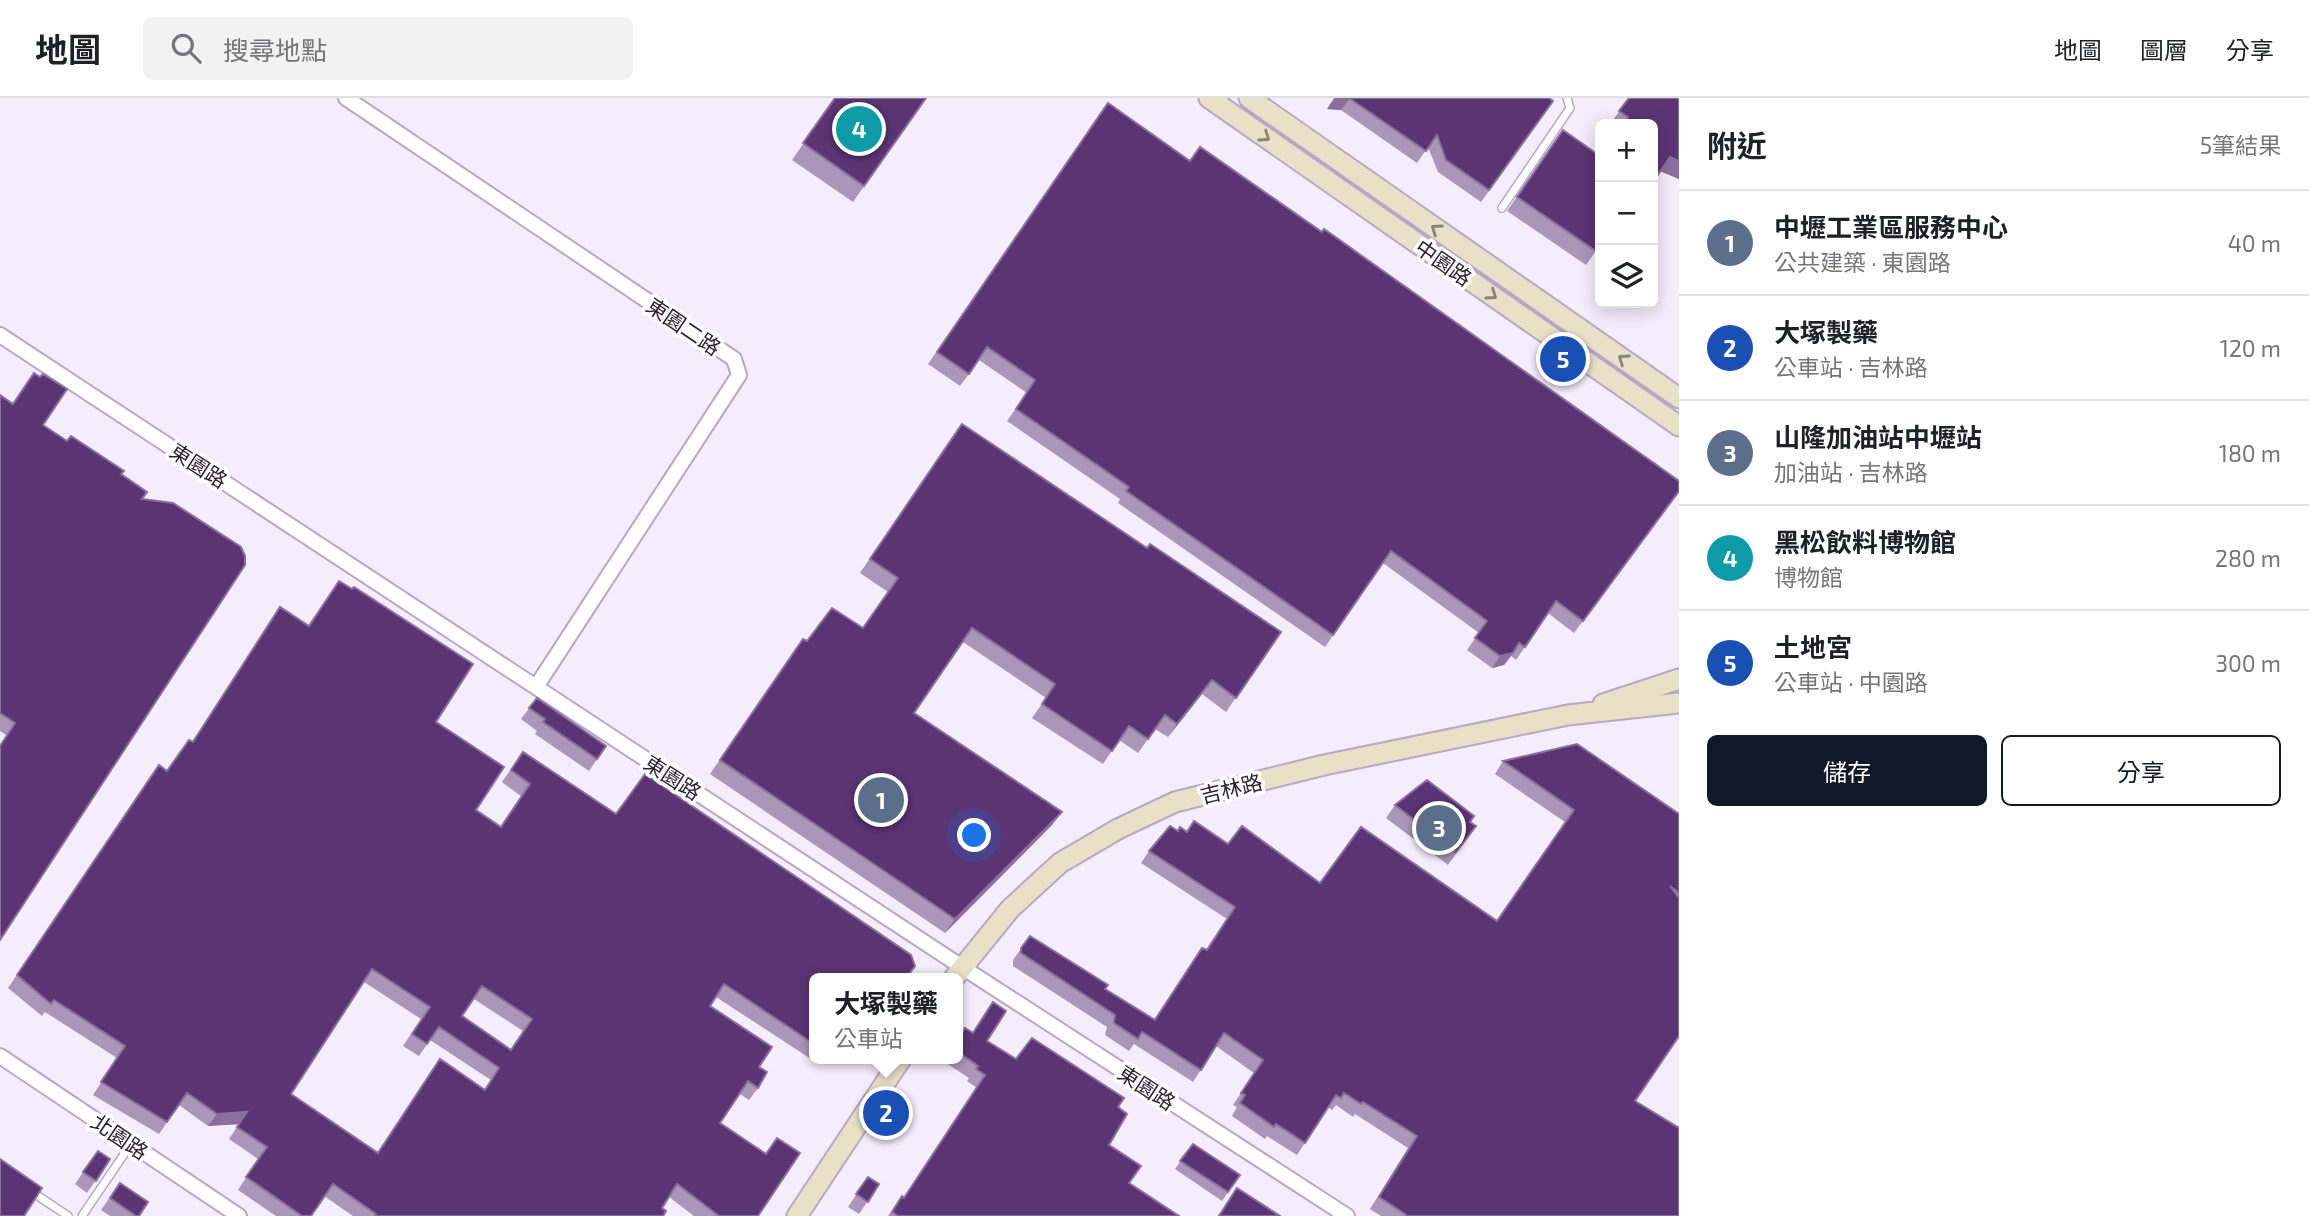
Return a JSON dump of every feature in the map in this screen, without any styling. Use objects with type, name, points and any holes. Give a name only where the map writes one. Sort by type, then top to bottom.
[{"type":"main road","name":"中園路","points":[[1209,98],[1679,426]]},
{"type":"main road","name":"中園路","points":[[1249,98],[1679,398]]},
{"type":"main road","name":"吉林路","points":[[1568,715],[1679,679]]},
{"type":"main road","name":"吉林路","points":[[958,973],[1010,909],[1060,863],[1118,829],[1175,802],[1324,765],[1568,715],[1679,703]]},
{"type":"main road","points":[[797,1216],[898,1064]]},
{"type":"street","name":"東園二路","points":[[346,98],[734,359],[739,375],[536,687]]},
{"type":"street","name":"東園路","points":[[0,335],[536,687],[958,973]]},
{"type":"street","name":"東園路","points":[[963,976],[1347,1216]]},
{"type":"street","name":"北園路","points":[[0,1056],[239,1216]]},
{"type":"lane","points":[[1502,208],[1570,108],[1567,98]]},
{"type":"lane","points":[[82,1216],[131,1144]]},
{"type":"lane","points":[[23,1185],[68,1216]]},
{"type":"shaded area","points":[[0,98],[1679,98],[1679,1216],[0,1216]]},
{"type":"building","points":[[835,98],[926,98],[864,186],[803,143]]},
{"type":"building","points":[[1349,98],[1549,98],[1553,101],[1489,190],[1446,160],[1437,135],[1426,151]]},
{"type":"building","points":[[1629,98],[1679,98],[1679,161],[1670,157],[1658,175],[1658,119],[1627,119],[1628,117],[1619,111]]},
{"type":"building","points":[[1108,103],[1190,161],[1200,147],[1322,232],[1324,229],[1679,481],[1679,491],[1583,621],[1556,601],[1525,647],[1519,643],[1513,653],[1500,656],[1475,638],[1487,621],[1391,551],[1333,635],[1126,491],[1129,487],[1016,409],[1035,380],[987,347],[969,374],[937,352]]},
{"type":"building","points":[[1563,130],[1595,152],[1595,250],[1517,197]]},
{"type":"building","points":[[34,373],[40,377],[43,374],[67,389],[43,425],[67,441],[71,436],[124,471],[121,474],[147,492],[142,499],[173,503],[241,547],[245,565],[0,940],[0,746],[15,723],[0,713],[0,395],[13,404]]},
{"type":"building","points":[[962,424],[1147,548],[1150,544],[1281,632],[1236,698],[1212,680],[1177,724],[1165,715],[1148,739],[1129,726],[1112,751],[1042,704],[1055,684],[972,628],[914,713],[1062,812],[955,919],[720,760],[803,639],[807,641],[832,608],[863,628],[898,578],[870,559]]},
{"type":"building","points":[[339,581],[352,589],[354,587],[473,664],[436,722],[504,767],[476,810],[501,827],[530,784],[511,770],[523,752],[616,814],[645,774],[911,955],[915,966],[910,973],[809,973],[809,1041],[724,984],[710,1006],[772,1047],[759,1067],[767,1072],[758,1088],[748,1081],[720,1123],[766,1154],[777,1138],[800,1153],[758,1216],[719,1216],[677,1184],[662,1208],[666,1211],[663,1216],[375,1216],[376,1214],[333,1184],[311,1216],[302,1216],[246,1177],[267,1147],[237,1127],[247,1112],[217,1114],[187,1093],[167,1122],[101,1082],[125,1046],[54,1000],[51,1004],[17,975],[159,765],[167,771],[189,740],[193,742],[280,607],[309,626]],"holes":[[[372,969],[430,1007],[412,1034],[427,1044],[439,1027],[499,1068],[485,1090],[440,1059],[378,1153],[291,1094]],[[482,986],[532,1019],[511,1050],[462,1016]]]},
{"type":"building","points":[[537,698],[606,746],[597,759],[543,722],[545,719],[529,708]]},
{"type":"building","points":[[1577,744],[1679,814],[1679,893],[1670,886],[1679,898],[1679,1036],[1635,1101],[1679,1128],[1679,1216],[1408,1216],[1379,1197],[1417,1136],[1344,1093],[1341,1098],[1336,1095],[1305,1143],[1276,1124],[1274,1127],[1240,1103],[1245,1095],[1241,1093],[1263,1060],[1224,1033],[1201,1070],[1142,1032],[1138,1039],[1114,1023],[1115,1015],[1021,953],[1021,948],[1030,936],[1108,985],[1105,989],[1155,1020],[1202,948],[1207,950],[1235,907],[1149,851],[1170,826],[1178,831],[1180,827],[1187,832],[1194,821],[1228,844],[1242,826],[1320,883],[1361,827],[1497,921],[1574,810],[1503,761]]},
{"type":"building","points":[[1427,780],[1474,816],[1470,822],[1476,826],[1456,852],[1395,805]]},
{"type":"building","points":[[993,1002],[1006,1011],[987,1041],[1016,1059],[1032,1038],[1124,1098],[1118,1107],[1127,1114],[1109,1145],[1141,1166],[1129,1183],[1179,1216],[898,1216],[892,1212],[985,1075],[963,1056],[963,1031],[965,1028],[973,1033]]},
{"type":"building","points":[[1193,1144],[1240,1175],[1228,1192],[1180,1161]]},
{"type":"building","points":[[98,1151],[110,1159],[96,1181],[83,1172]]},
{"type":"building","points":[[0,1159],[42,1188],[24,1216],[0,1216]]},
{"type":"building","points":[[868,1177],[879,1184],[868,1202],[856,1194]]},
{"type":"building","points":[[120,1183],[148,1202],[139,1216],[110,1198]]},
{"type":"building","points":[[1237,1188],[1280,1216],[1219,1216]]},
{"type":"place","name":"黑松飲料博物館","points":[[859,129]]},
{"type":"place","name":"土地宮","points":[[1563,359]]},
{"type":"place","name":"中壢工業區服務中心","points":[[881,800]]},
{"type":"place","name":"山隆加油站中壢站","points":[[1439,828]]},
{"type":"place","name":"大塚製藥","points":[[886,1113]]}]
